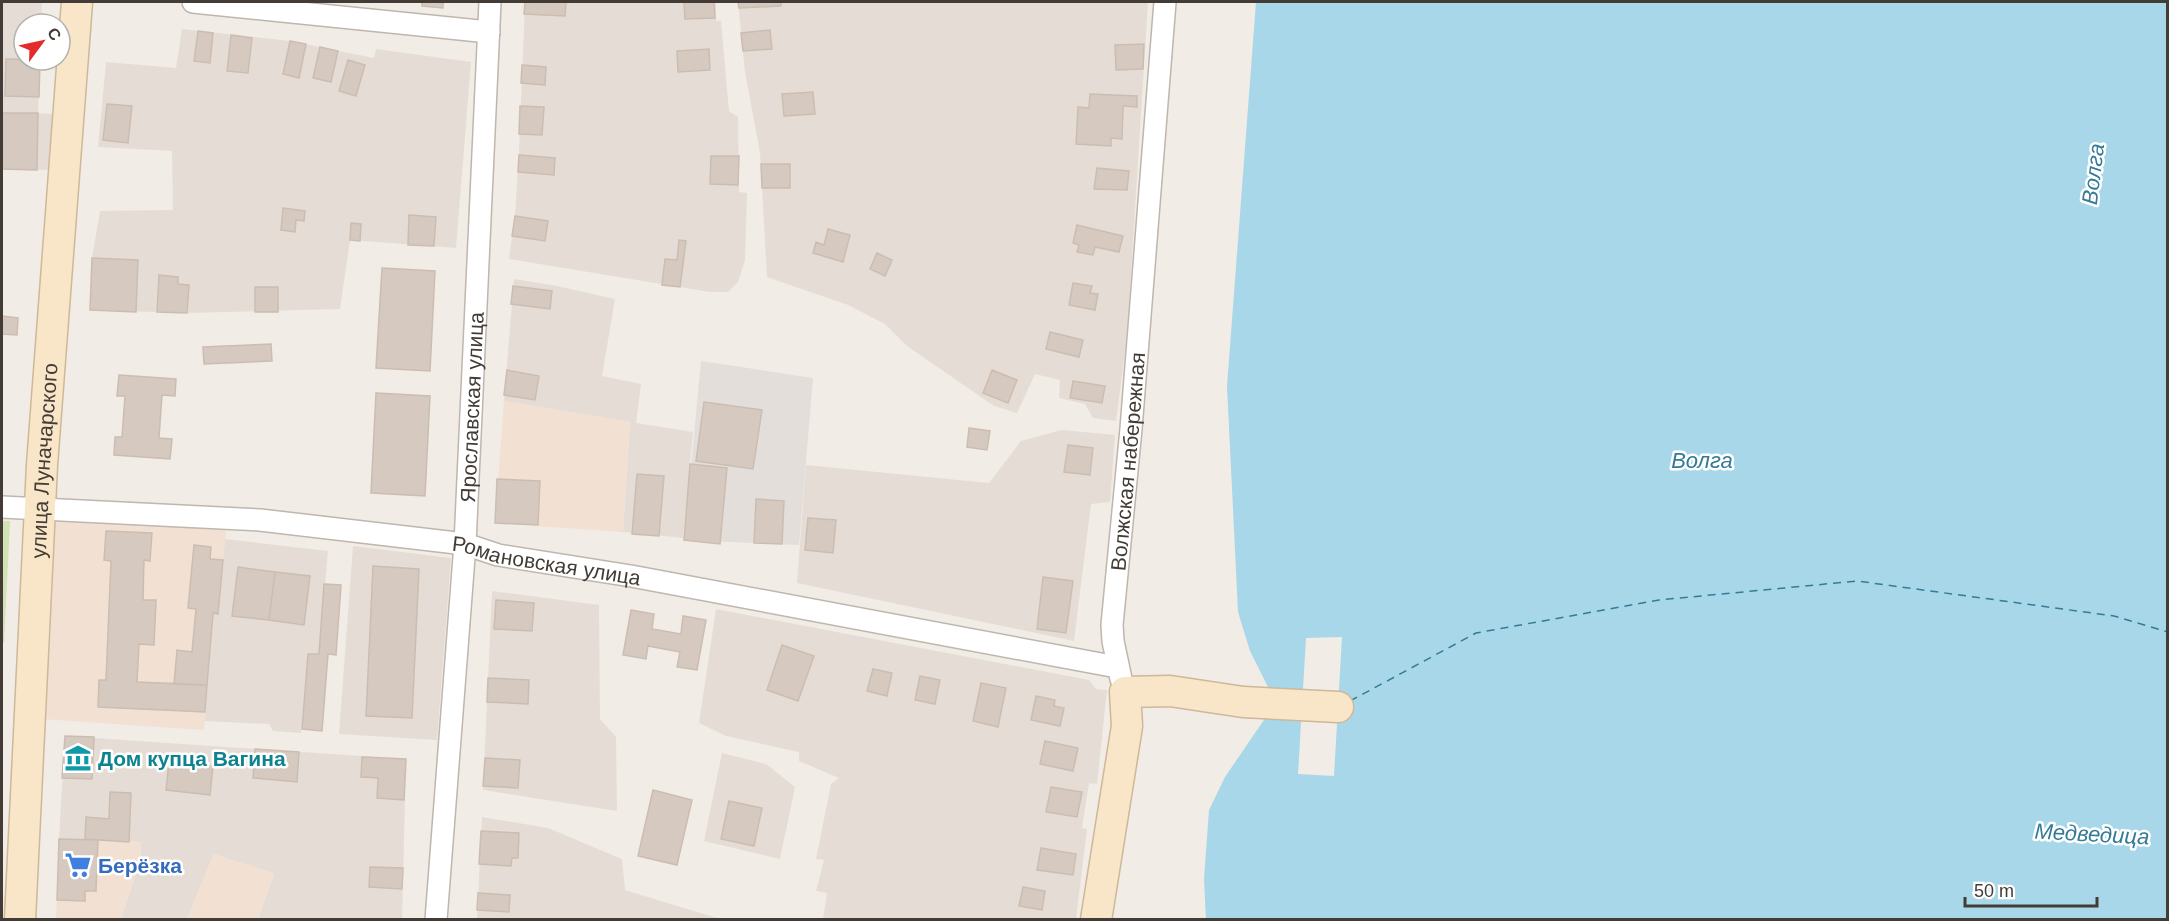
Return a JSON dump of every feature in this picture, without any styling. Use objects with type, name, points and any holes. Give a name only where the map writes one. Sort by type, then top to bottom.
[{"type":"street","name":"улица Луначарского","points":[[20,920],[40,508],[77,2]]},
{"type":"street","points":[[193,2],[489,32]]},
{"type":"street","name":"Ярославская улица","points":[[436,920],[465,544],[490,2]]},
{"type":"street","name":"Волжская набережная","points":[[1096,920],[1127,726],[1112,625],[1131,429],[1165,2]]},
{"type":"street","name":"Романовская улица","points":[[2,507],[260,520],[465,544],[498,555],[643,578],[1085,662],[1121,679]]},
{"type":"street","points":[[1121,679],[1170,691],[1243,702],[1338,707]]},
{"type":"shaded area","points":[[2,2],[42,2],[42,12],[12,12],[12,72],[40,72],[38,113],[53,114],[51,170],[2,169]]},
{"type":"shaded area","points":[[525,2],[716,2],[716,21],[721,21],[729,111],[738,117],[739,192],[747,193],[745,260],[738,282],[728,292],[710,292],[509,259],[515,214],[519,151]]},
{"type":"shaded area","points":[[738,2],[1148,2],[1127,337],[1116,421],[1093,418],[1085,404],[1059,398],[1060,380],[1035,374],[1017,413],[994,406],[907,346],[885,324],[848,305],[767,277],[760,153],[745,72]]},
{"type":"shaded area","points":[[182,29],[290,41],[374,58],[376,49],[471,62],[456,248],[350,240],[340,309],[187,313],[90,310],[92,258],[100,211],[173,210],[172,151],[98,147],[106,62],[176,68]]},
{"type":"shaded area","points":[[514,279],[615,299],[602,376],[641,384],[636,423],[693,432],[683,538],[623,532],[630,422],[504,401]]},
{"type":"shaded area","points":[[701,361],[813,378],[799,545],[684,540]]},
{"type":"shaded area","points":[[504,401],[630,422],[623,532],[495,523]]},
{"type":"shaded area","points":[[1062,430],[1115,435],[1110,502],[1091,504],[1074,641],[797,583],[806,465],[989,483],[1021,441]]},
{"type":"shaded area","points":[[51,520],[226,530],[218,614],[213,614],[204,730],[42,719]]},
{"type":"shaded area","points":[[225,539],[328,551],[319,654],[308,654],[301,733],[273,731],[269,724],[205,721],[213,613],[218,613]]},
{"type":"shaded area","points":[[353,546],[451,558],[437,740],[339,734]]},
{"type":"shaded area","points":[[492,591],[599,605],[600,719],[616,737],[617,811],[483,790]]},
{"type":"shaded area","points":[[716,609],[1089,680],[1096,689],[1107,690],[1097,784],[1089,783],[1082,828],[1087,829],[1076,919],[823,919],[827,893],[816,891],[824,860],[816,859],[831,784],[839,778],[799,761],[799,752],[726,736],[699,723]]},
{"type":"shaded area","points":[[65,736],[406,759],[402,919],[258,919],[274,874],[214,854],[187,919],[121,919],[140,862],[141,842],[59,839]]},
{"type":"shaded area","points":[[722,753],[766,764],[795,787],[780,859],[704,841]]},
{"type":"shaded area","points":[[482,817],[548,828],[622,859],[625,890],[720,919],[477,920]]},
{"type":"shaded area","points":[[59,839],[141,842],[140,862],[121,919],[56,919]]},
{"type":"shaded area","points":[[214,854],[274,873],[258,919],[187,919]]},
{"type":"green space","points":[[2,521],[10,521],[4,643],[2,643]]},
{"type":"water","name":"Волга","points":[[1256,2],[2167,2],[2167,919],[1206,920],[1204,879],[1209,810],[1225,777],[1270,711],[1272,695],[1250,651],[1238,612],[1227,386]]},
{"type":"pier","points":[[1342,637],[1334,776],[1298,774],[1306,638]]},
{"type":"building","points":[[422,2],[443,2],[443,8],[422,6]]},
{"type":"building","points":[[525,2],[566,2],[565,16],[524,14]]},
{"type":"building","points":[[684,2],[714,2],[715,18],[685,19]]},
{"type":"building","points":[[738,2],[781,2],[781,6],[739,8]]},
{"type":"building","points":[[770,30],[772,49],[743,51],[741,33]]},
{"type":"building","points":[[198,31],[213,33],[210,63],[194,61]]},
{"type":"building","points":[[231,35],[252,38],[248,73],[227,71]]},
{"type":"building","points":[[290,41],[306,44],[299,78],[283,74]]},
{"type":"building","points":[[1144,44],[1143,69],[1116,70],[1115,45]]},
{"type":"building","points":[[320,47],[338,51],[331,82],[313,78]]},
{"type":"building","points":[[709,49],[710,70],[678,72],[677,51]]},
{"type":"building","points":[[6,59],[12,59],[12,72],[40,72],[39,97],[5,96]]},
{"type":"building","points":[[348,60],[365,65],[356,96],[339,91]]},
{"type":"building","points":[[522,65],[546,67],[545,85],[521,83]]},
{"type":"building","points":[[813,92],[815,114],[784,116],[782,94]]},
{"type":"building","points":[[1090,94],[1137,96],[1137,107],[1123,106],[1122,139],[1111,138],[1111,146],[1076,144],[1078,107],[1089,108]]},
{"type":"building","points":[[107,104],[132,106],[128,143],[103,140]]},
{"type":"building","points":[[520,106],[544,107],[542,135],[519,134]]},
{"type":"building","points":[[2,113],[38,113],[37,170],[2,169]]},
{"type":"building","points":[[519,155],[555,158],[554,175],[518,172]]},
{"type":"building","points":[[711,156],[739,156],[738,185],[710,184]]},
{"type":"building","points":[[761,164],[790,164],[790,188],[762,188]]},
{"type":"building","points":[[1097,168],[1129,171],[1127,190],[1094,189]]},
{"type":"building","points":[[283,208],[305,211],[304,221],[296,220],[295,232],[281,230]]},
{"type":"building","points":[[409,215],[436,217],[434,246],[408,245]]},
{"type":"building","points":[[515,216],[548,221],[545,241],[512,236]]},
{"type":"building","points":[[351,223],[361,224],[360,241],[350,240]]},
{"type":"building","points":[[1077,225],[1123,236],[1119,252],[1095,247],[1093,255],[1077,252],[1079,245],[1073,243]]},
{"type":"building","points":[[828,229],[850,235],[843,262],[813,253],[816,242],[824,245]]},
{"type":"building","points":[[679,240],[686,241],[680,287],[662,285],[665,259],[677,260]]},
{"type":"building","points":[[877,253],[892,260],[885,276],[870,269]]},
{"type":"building","points":[[92,258],[138,260],[136,312],[90,310]]},
{"type":"building","points":[[382,268],[435,271],[430,371],[376,368]]},
{"type":"building","points":[[159,275],[178,277],[178,284],[189,285],[187,313],[157,312]]},
{"type":"building","points":[[1073,283],[1092,286],[1090,293],[1098,294],[1095,310],[1069,305]]},
{"type":"building","points":[[513,286],[552,291],[550,309],[511,304]]},
{"type":"building","points":[[255,287],[278,287],[278,312],[255,312]]},
{"type":"building","points":[[2,316],[18,318],[17,335],[2,334]]},
{"type":"building","points":[[1050,332],[1083,340],[1079,357],[1046,349]]},
{"type":"building","points":[[271,344],[272,361],[204,364],[203,347]]},
{"type":"building","points":[[507,370],[539,376],[535,400],[504,395]]},
{"type":"building","points":[[992,370],[1017,380],[1008,403],[983,393]]},
{"type":"building","points":[[119,375],[176,379],[175,396],[162,395],[159,438],[172,439],[170,459],[114,455],[115,437],[122,437],[125,396],[117,396]]},
{"type":"building","points":[[1073,381],[1105,386],[1102,403],[1070,398]]},
{"type":"building","points":[[376,393],[430,396],[425,496],[371,493]]},
{"type":"building","points":[[704,402],[762,410],[753,469],[696,461]]},
{"type":"building","points":[[969,428],[990,431],[987,450],[967,447]]},
{"type":"building","points":[[1068,445],[1093,448],[1090,475],[1064,472]]},
{"type":"building","points":[[690,464],[727,468],[720,544],[684,540]]},
{"type":"building","points":[[637,474],[664,476],[659,536],[632,534]]},
{"type":"building","points":[[497,479],[540,481],[538,525],[495,523]]},
{"type":"building","points":[[756,499],[784,501],[782,544],[754,543]]},
{"type":"building","points":[[808,518],[836,520],[833,553],[805,550]]},
{"type":"building","points":[[106,531],[152,533],[150,561],[144,560],[143,600],[156,600],[154,645],[139,644],[137,682],[207,685],[205,712],[98,707],[99,680],[106,680],[111,561],[104,560]]},
{"type":"building","points":[[194,545],[211,547],[210,559],[223,560],[218,614],[213,613],[207,685],[174,684],[177,650],[192,652],[196,609],[188,608]]},
{"type":"building","points":[[373,566],[419,569],[412,718],[366,716]]},
{"type":"building","points":[[238,567],[275,572],[269,620],[232,616]]},
{"type":"building","points":[[275,572],[310,576],[304,625],[269,620]]},
{"type":"building","points":[[1043,577],[1073,581],[1066,633],[1037,629]]},
{"type":"building","points":[[324,584],[341,585],[336,655],[328,654],[322,731],[302,729],[308,654],[319,654]]},
{"type":"building","points":[[496,600],[534,603],[532,631],[494,629]]},
{"type":"building","points":[[631,610],[654,614],[652,629],[681,634],[683,616],[706,620],[697,670],[677,667],[680,652],[648,646],[646,659],[623,655]]},
{"type":"building","points":[[782,645],[814,656],[798,701],[767,690]]},
{"type":"building","points":[[873,669],[892,673],[887,696],[867,691]]},
{"type":"building","points":[[920,676],[940,680],[935,704],[915,700]]},
{"type":"building","points":[[488,678],[529,680],[528,704],[487,702]]},
{"type":"building","points":[[981,683],[1006,688],[998,727],[973,721]]},
{"type":"building","points":[[1036,696],[1055,700],[1054,706],[1064,708],[1060,726],[1031,720]]},
{"type":"building","name":"Дом купца Вагина","points":[[65,736],[94,737],[92,779],[62,778]]},
{"type":"building","points":[[1045,741],[1078,748],[1073,771],[1040,764]]},
{"type":"building","points":[[255,749],[299,752],[297,782],[253,778]]},
{"type":"building","points":[[362,757],[406,759],[404,800],[377,798],[378,778],[361,777]]},
{"type":"building","points":[[485,758],[520,760],[518,788],[483,786]]},
{"type":"building","points":[[169,762],[213,766],[210,795],[166,790]]},
{"type":"building","points":[[1051,787],[1082,792],[1077,817],[1046,812]]},
{"type":"building","points":[[653,790],[692,800],[677,865],[638,856]]},
{"type":"building","points":[[110,792],[131,793],[129,842],[85,839],[86,817],[109,819]]},
{"type":"building","points":[[729,801],[762,808],[754,846],[721,839]]},
{"type":"building","points":[[481,831],[519,833],[518,858],[512,858],[511,866],[479,864]]},
{"type":"building","name":"Берёзка","points":[[59,839],[98,840],[96,891],[85,891],[85,901],[57,900]]},
{"type":"building","points":[[1041,848],[1076,854],[1073,875],[1037,870]]},
{"type":"building","points":[[370,867],[403,868],[402,889],[369,887]]},
{"type":"building","points":[[1023,887],[1045,891],[1042,910],[1019,906]]},
{"type":"building","points":[[478,893],[510,895],[509,912],[477,910]]},
{"type":"ferry route","points":[[1350,701],[1476,633],[1659,600],[1857,581],[2114,616],[2168,632]]},
{"type":"place","name":"Дом купца Вагина","points":[[78,758]]},
{"type":"place","name":"Берёзка","points":[[78,865]]},
{"type":"water label","name":"Медведица","points":[[2092,834]]}]
